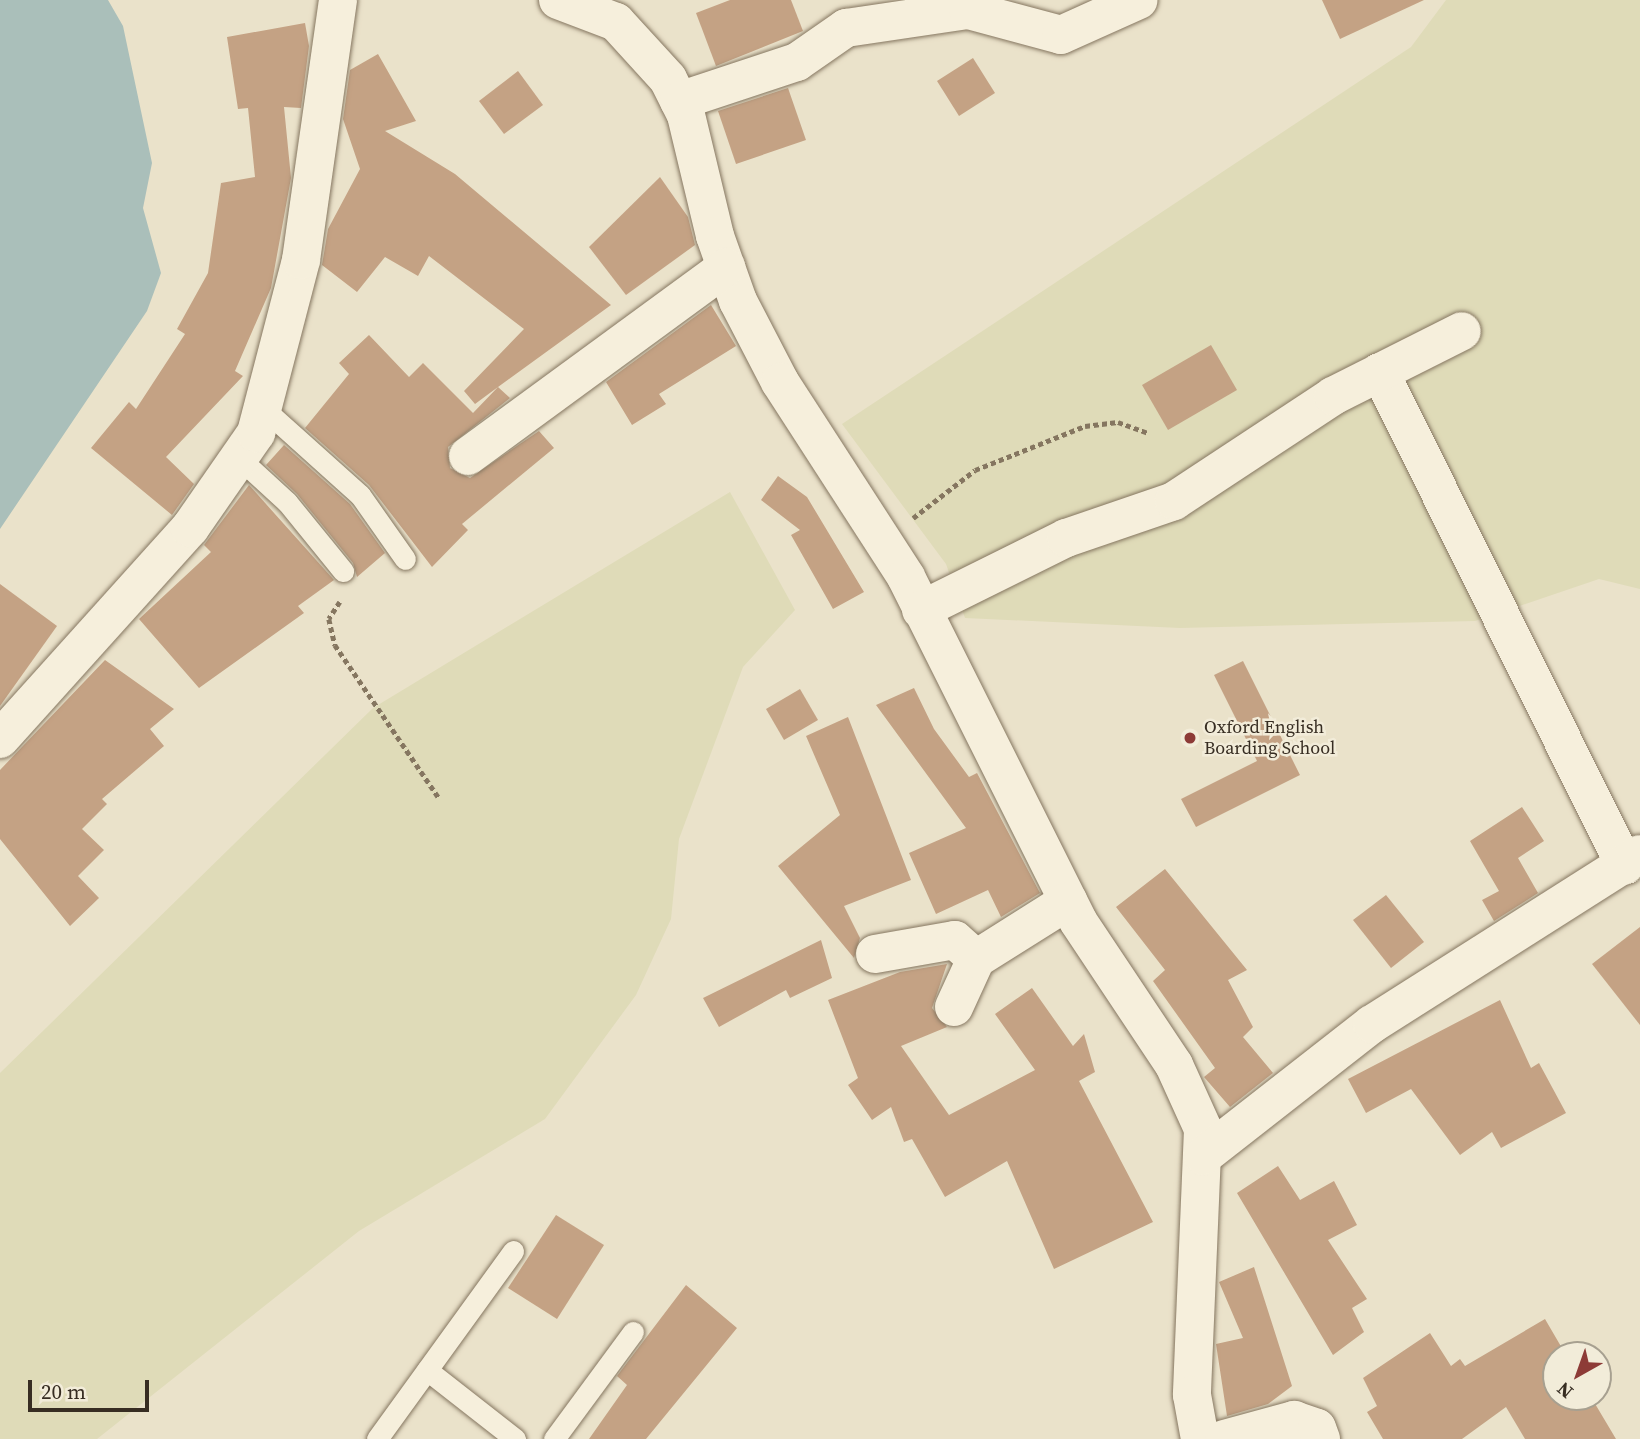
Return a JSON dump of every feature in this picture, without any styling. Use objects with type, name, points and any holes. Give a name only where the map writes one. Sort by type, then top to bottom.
[{"type":"street","points":[[0,738],[190,528],[239,458],[263,408],[301,260],[338,0]]},
{"type":"street","points":[[558,0],[623,11],[679,101],[726,267],[780,382],[882,542],[921,610],[1068,901],[1169,1054],[1203,1129],[1192,1395],[1200,1439]]},
{"type":"street","points":[[679,101],[797,62],[846,28],[968,10],[1061,35],[1139,0]]},
{"type":"street","points":[[468,456],[726,267]]},
{"type":"street","points":[[921,610],[1066,538],[1174,501],[1380,372],[1462,331]]},
{"type":"street","points":[[1203,1156],[1372,1024],[1633,860],[1380,372]]},
{"type":"street","points":[[954,1007],[976,959],[1068,901]]},
{"type":"street","points":[[875,954],[955,940],[976,959]]},
{"type":"street","points":[[1224,1439],[1294,1420],[1317,1429],[1321,1439]]},
{"type":"lane","points":[[263,408],[360,495],[405,559]]},
{"type":"lane","points":[[239,458],[287,502],[343,571]]},
{"type":"lane","points":[[377,1439],[513,1251]]},
{"type":"lane","points":[[554,1439],[633,1332]]},
{"type":"lane","points":[[427,1370],[515,1439]]},
{"type":"path","points":[[882,542],[975,470],[1085,426],[1118,422],[1149,432]]},
{"type":"path","points":[[343,571],[342,599],[329,619],[335,645],[439,798]]},
{"type":"shaded area","points":[[1446,0],[1640,0],[1640,589],[1599,579],[1475,621],[1180,628],[965,618],[946,564],[842,424],[1411,47]]},
{"type":"shaded area","points":[[730,492],[795,610],[743,667],[679,839],[671,919],[636,995],[545,1119],[359,1231],[97,1439],[0,1439],[0,1073],[373,708]]},
{"type":"water","points":[[0,0],[108,0],[123,26],[152,163],[143,208],[161,273],[147,311],[0,529]]},
{"type":"building","points":[[730,0],[791,0],[803,31],[716,66],[696,13]]},
{"type":"building","points":[[1322,0],[1424,0],[1340,39]]},
{"type":"building","points":[[305,23],[309,46],[301,108],[284,107],[291,178],[271,288],[235,371],[243,376],[166,457],[194,484],[172,515],[91,448],[129,402],[136,409],[185,334],[177,329],[208,273],[221,183],[255,177],[248,108],[238,109],[227,37]]},
{"type":"building","points":[[378,54],[416,121],[385,131],[455,174],[611,305],[475,404],[464,391],[524,329],[429,256],[418,276],[385,257],[357,292],[322,265],[328,229],[360,169],[343,119],[350,70]]},
{"type":"building","points":[[973,58],[995,93],[959,116],[937,81]]},
{"type":"building","points":[[518,71],[543,105],[504,134],[479,101]]},
{"type":"building","points":[[788,88],[806,140],[736,164],[718,111]]},
{"type":"building","points":[[660,177],[688,217],[695,245],[626,295],[589,247]]},
{"type":"building","points":[[711,305],[736,346],[659,394],[666,404],[632,425],[606,382]]},
{"type":"building","points":[[369,335],[409,377],[423,363],[473,413],[498,387],[510,398],[448,447],[450,468],[470,478],[539,431],[554,448],[462,524],[468,530],[432,567],[369,485],[305,428],[349,374],[339,363]]},
{"type":"building","points":[[1211,345],[1237,390],[1168,430],[1142,385]]},
{"type":"building","points":[[284,445],[350,504],[385,553],[357,577],[353,563],[297,494],[266,465]]},
{"type":"building","points":[[778,476],[807,497],[864,592],[833,609],[791,535],[800,530],[761,500]]},
{"type":"building","points":[[249,485],[334,580],[298,606],[304,613],[199,688],[139,619],[211,552],[204,545]]},
{"type":"building","points":[[0,584],[57,626],[0,706]]},
{"type":"building","points":[[105,660],[174,709],[150,729],[164,746],[102,799],[107,804],[82,829],[104,850],[78,876],[99,898],[70,926],[0,839],[0,770]]},
{"type":"building","points":[[1243,661],[1300,775],[1196,827],[1181,799],[1257,761],[1214,675]]},
{"type":"building","points":[[914,688],[934,729],[969,777],[977,773],[1040,893],[1001,917],[988,890],[936,914],[909,853],[966,828],[876,705]]},
{"type":"building","points":[[800,689],[818,720],[784,740],[766,709]]},
{"type":"building","points":[[848,717],[911,880],[844,906],[860,938],[854,958],[778,866],[840,815],[806,736]]},
{"type":"building","points":[[1522,807],[1544,841],[1518,858],[1538,893],[1494,921],[1482,900],[1499,891],[1470,841]]},
{"type":"building","points":[[1165,869],[1247,970],[1228,980],[1253,1027],[1243,1037],[1273,1073],[1230,1107],[1204,1077],[1215,1068],[1153,981],[1165,970],[1116,907]]},
{"type":"building","points":[[1386,895],[1424,942],[1391,968],[1353,920]]},
{"type":"building","points":[[1640,927],[1640,1025],[1592,964]]},
{"type":"building","points":[[821,940],[832,978],[790,998],[786,990],[719,1027],[703,998]]},
{"type":"building","points":[[947,964],[932,1008],[947,1027],[901,1046],[949,1115],[1035,1070],[995,1014],[1032,988],[1073,1046],[1084,1034],[1095,1072],[1079,1081],[1153,1222],[1054,1269],[1007,1161],[945,1197],[912,1139],[904,1142],[891,1107],[872,1120],[848,1085],[858,1078],[828,1000],[900,972]]},
{"type":"building","points":[[1500,1000],[1531,1068],[1539,1063],[1566,1113],[1501,1148],[1492,1132],[1460,1155],[1411,1089],[1366,1113],[1348,1079]]},
{"type":"building","points":[[1278,1166],[1300,1200],[1334,1181],[1357,1225],[1328,1240],[1367,1299],[1352,1308],[1364,1332],[1333,1355],[1237,1193]]},
{"type":"building","points":[[556,1215],[604,1245],[557,1319],[508,1288]]},
{"type":"building","points":[[1254,1267],[1292,1386],[1268,1404],[1227,1416],[1216,1344],[1243,1338],[1219,1282]]},
{"type":"building","points":[[686,1285],[737,1328],[646,1439],[589,1439],[627,1385],[617,1376]]},
{"type":"building","points":[[1545,1319],[1558,1341],[1542,1341],[1542,1411],[1599,1411],[1616,1439],[1525,1439],[1506,1407],[1462,1439],[1383,1439],[1367,1412],[1377,1406],[1363,1378],[1430,1333],[1451,1366],[1460,1359],[1465,1366]]},
{"type":"place","name":"Oxford English Boarding School","points":[[1190,738]]}]
